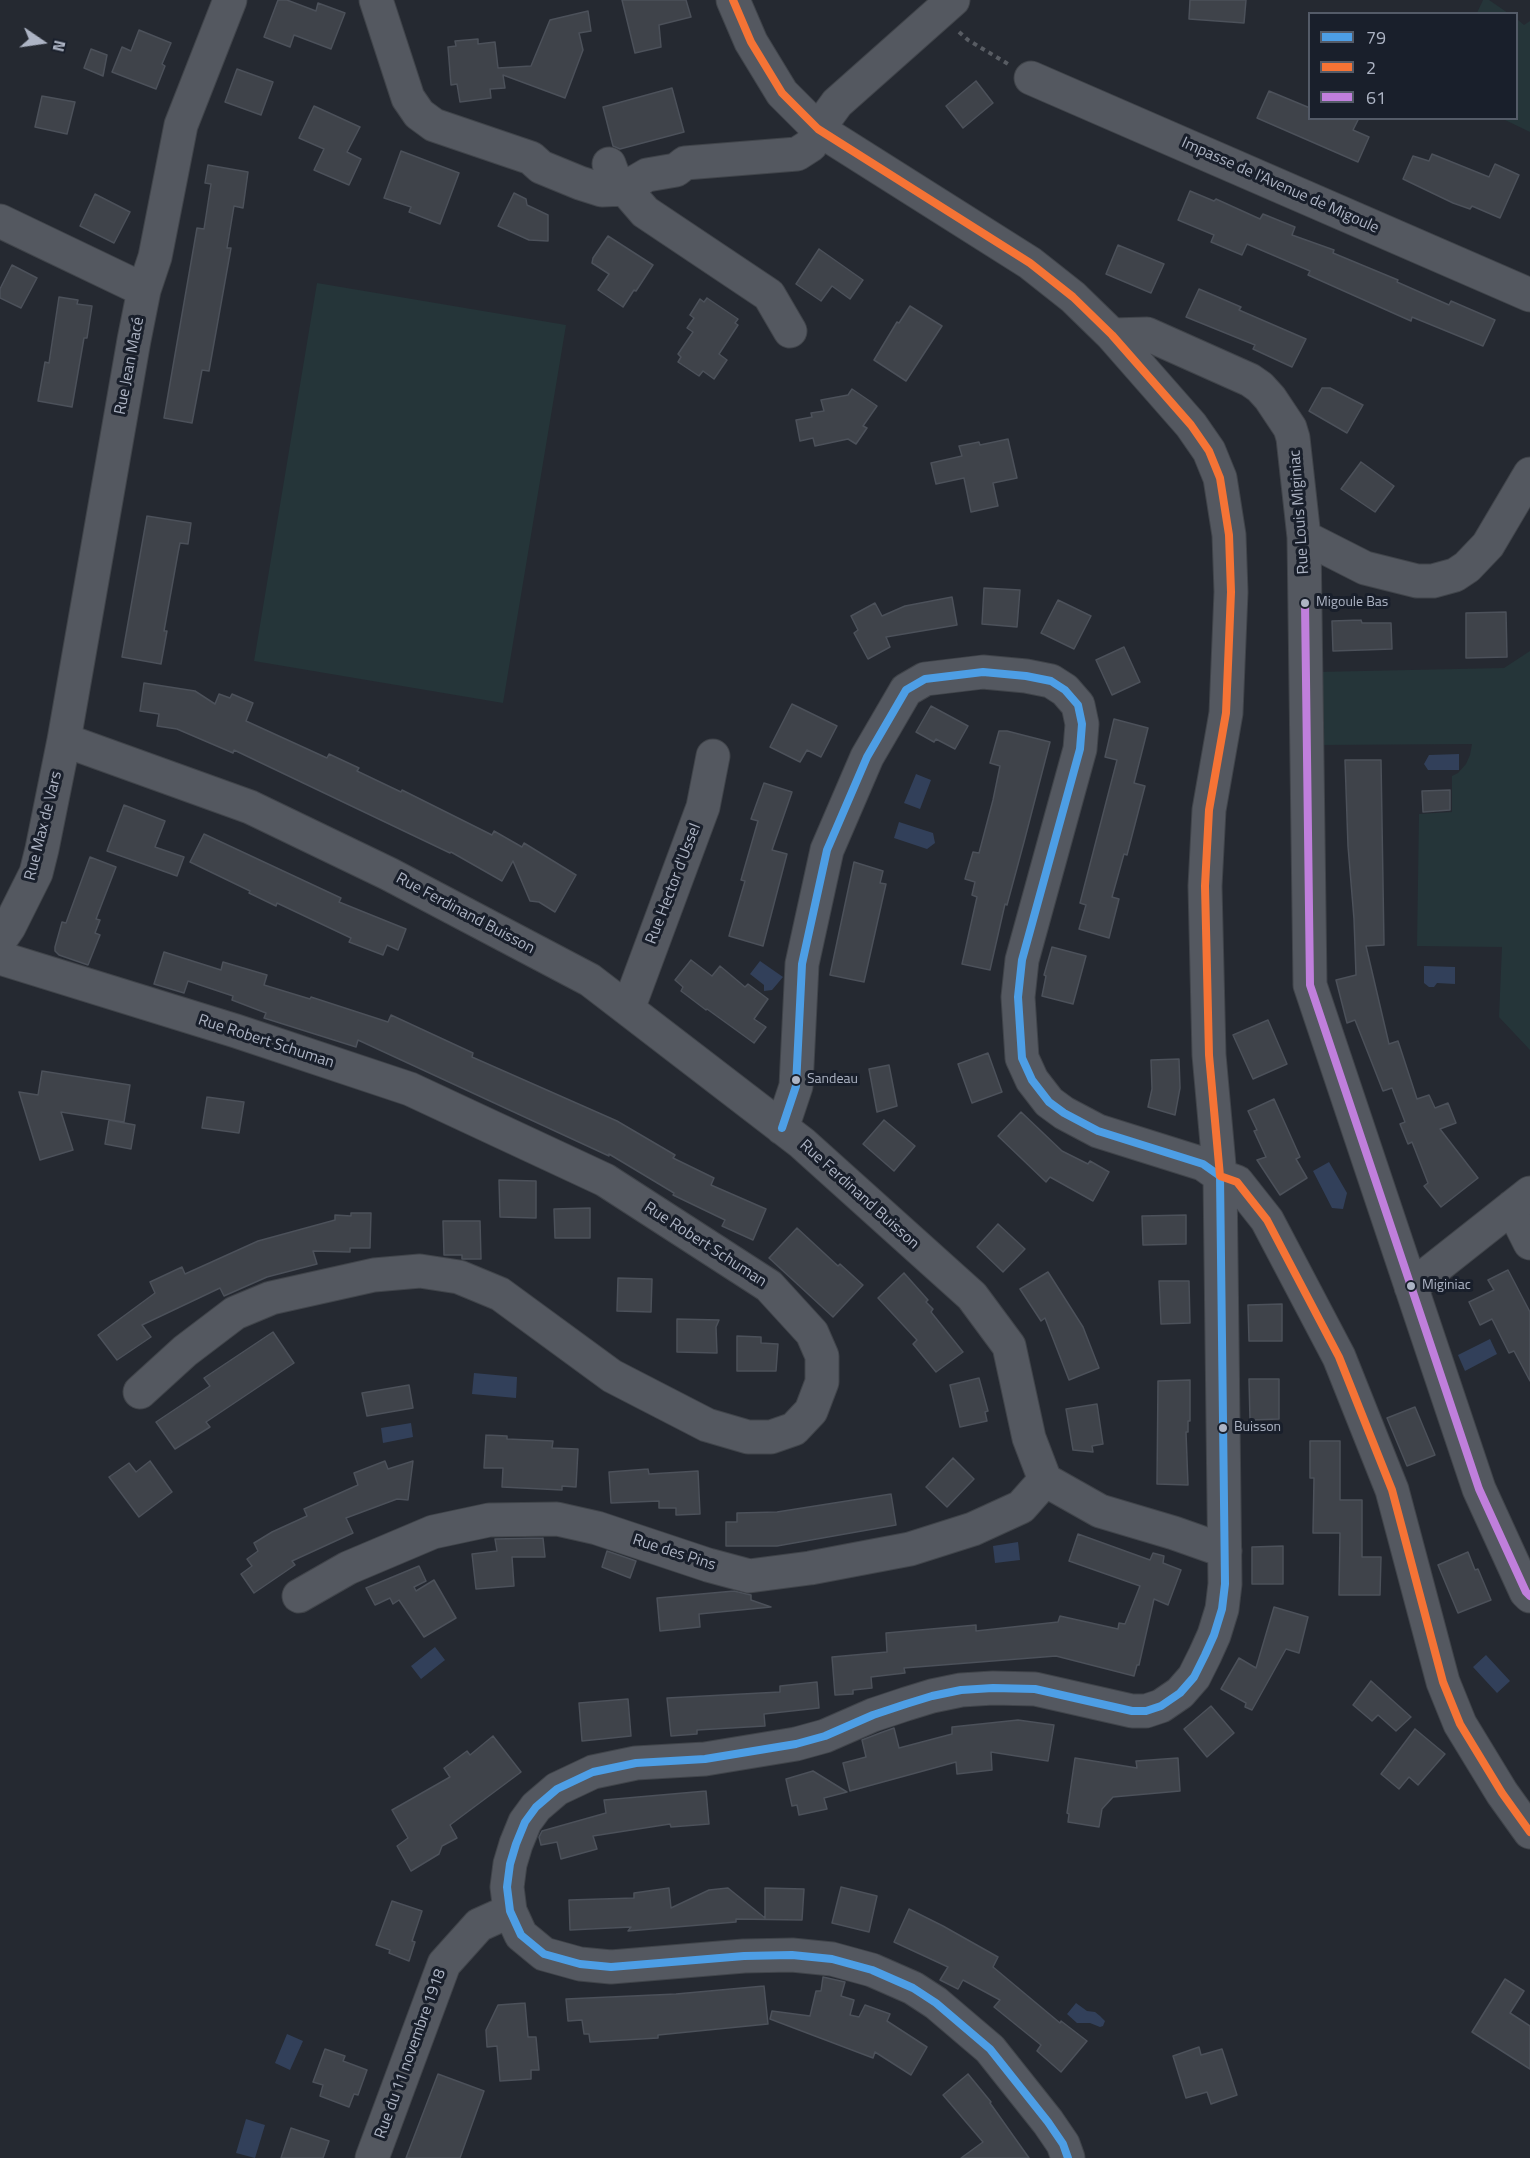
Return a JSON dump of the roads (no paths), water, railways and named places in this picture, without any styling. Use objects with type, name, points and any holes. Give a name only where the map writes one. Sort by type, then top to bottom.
[{"type":"street","name":"Rue Jean Macé","points":[[64,740],[130,363],[144,290],[155,257],[181,125],[230,0]]},
{"type":"street","points":[[376,0],[408,98],[419,114],[434,125],[531,158],[541,167],[602,190],[616,176],[647,175],[676,170],[685,163],[797,154],[811,145],[818,129],[837,103],[946,6]]},
{"type":"street","points":[[733,0],[751,42],[782,93],[818,129],[1030,263],[1074,297],[1112,334],[1191,425],[1209,451],[1220,478],[1229,535],[1232,592],[1226,713],[1209,810],[1205,875],[1209,1055],[1220,1176],[1225,1584],[1222,1609],[1214,1635],[1194,1677],[1180,1693],[1161,1706],[1146,1711],[1132,1711],[1035,1689],[962,1690],[906,1704],[873,1715],[825,1736],[796,1744],[705,1759],[636,1763],[593,1772],[557,1789],[536,1807],[525,1822],[510,1864],[507,1887],[510,1911],[521,1935],[544,1954],[580,1964],[611,1967],[744,1956],[792,1955],[832,1959],[913,1988],[936,2003],[990,2049],[1048,2122],[1063,2144],[1068,2158]]},
{"type":"street","name":"Impasse de l'Avenue de Migoule","points":[[1031,78],[1530,295]]},
{"type":"street","points":[[616,176],[645,212],[769,296],[790,331]]},
{"type":"street","points":[[0,221],[144,290]]},
{"type":"street","name":"Rue Louis Miginiac","points":[[1112,334],[1147,334],[1235,373],[1260,387],[1282,415],[1293,438],[1304,537],[1310,985],[1479,1489],[1526,1592],[1530,1596]]},
{"type":"street","points":[[1304,537],[1365,568],[1417,581],[1444,578],[1467,567],[1488,545],[1530,474]]},
{"type":"street","points":[[782,1128],[796,1086],[802,964],[827,850],[867,758],[884,726],[906,690],[925,680],[983,672],[1051,681],[1065,690],[1078,705],[1082,724],[1080,749],[1022,960],[1018,997],[1022,1058],[1032,1080],[1049,1102],[1064,1113],[1098,1131],[1203,1164],[1220,1176],[1237,1182],[1267,1221],[1339,1357],[1392,1491],[1443,1682],[1460,1724],[1530,1832]]},
{"type":"street","name":"Rue Max de Vars","points":[[0,940],[36,873],[64,740]]},
{"type":"street","name":"Rue Ferdinand Buisson","points":[[64,740],[261,812],[389,874],[590,980],[802,1143],[972,1296],[1009,1346],[1029,1438],[1045,1480]]},
{"type":"street","name":"Rue Hector d'Ussel","points":[[627,1009],[703,807],[713,756]]},
{"type":"street","name":"Rue Robert Schuman","points":[[0,958],[410,1089],[606,1180],[769,1286],[812,1333],[822,1356],[822,1382],[811,1411],[794,1429],[771,1437],[748,1437],[707,1425],[612,1376],[500,1294],[459,1277],[420,1271],[374,1275],[317,1287],[271,1298],[235,1313],[185,1351],[140,1392]]},
{"type":"street","points":[[1411,1287],[1521,1200],[1530,1243]]},
{"type":"street","points":[[1045,1480],[1100,1511],[1225,1551]]},
{"type":"street","name":"Rue des Pins","points":[[299,1596],[348,1568],[433,1532],[489,1520],[557,1519],[597,1528],[708,1565],[749,1576],[810,1568],[910,1549],[973,1529],[1020,1507],[1045,1480]]},
{"type":"street","name":"Rue du 11 novembre 1918","points":[[372,2158],[444,1964],[479,1925],[510,1911]]},
{"type":"water","points":[[1459,754],[1459,770],[1428,770],[1424,764],[1429,755]]},
{"type":"water","points":[[916,774],[931,780],[920,809],[904,803]]},
{"type":"water","points":[[899,822],[933,833],[935,843],[927,849],[894,838]]},
{"type":"water","points":[[760,961],[783,977],[772,990],[764,991],[764,985],[750,974]]},
{"type":"water","points":[[1424,966],[1455,967],[1455,984],[1437,983],[1434,987],[1429,987],[1424,983]]},
{"type":"water","points":[[1329,1162],[1347,1193],[1343,1209],[1332,1208],[1313,1171]]},
{"type":"water","points":[[1490,1339],[1497,1354],[1465,1371],[1458,1355]]},
{"type":"water","points":[[474,1373],[517,1377],[516,1398],[472,1394]]},
{"type":"water","points":[[411,1423],[413,1437],[383,1443],[381,1428]]},
{"type":"water","points":[[1018,1542],[1020,1560],[995,1563],[993,1546]]},
{"type":"water","points":[[435,1647],[445,1660],[421,1679],[411,1666]]},
{"type":"water","points":[[1486,1655],[1510,1681],[1497,1693],[1473,1667]]},
{"type":"water","points":[[1076,2003],[1100,2016],[1105,2021],[1103,2026],[1077,2023],[1067,2014]]},
{"type":"water","points":[[287,2034],[303,2041],[290,2070],[275,2063]]},
{"type":"water","points":[[246,2119],[265,2125],[255,2158],[236,2153]]},
{"type":"place","name":"Migoule Bas","points":[[1305,603]]},
{"type":"place","name":"Sandeau","points":[[796,1080]]},
{"type":"place","name":"Miginiac","points":[[1411,1286]]},
{"type":"place","name":"Buisson","points":[[1223,1428]]}]
